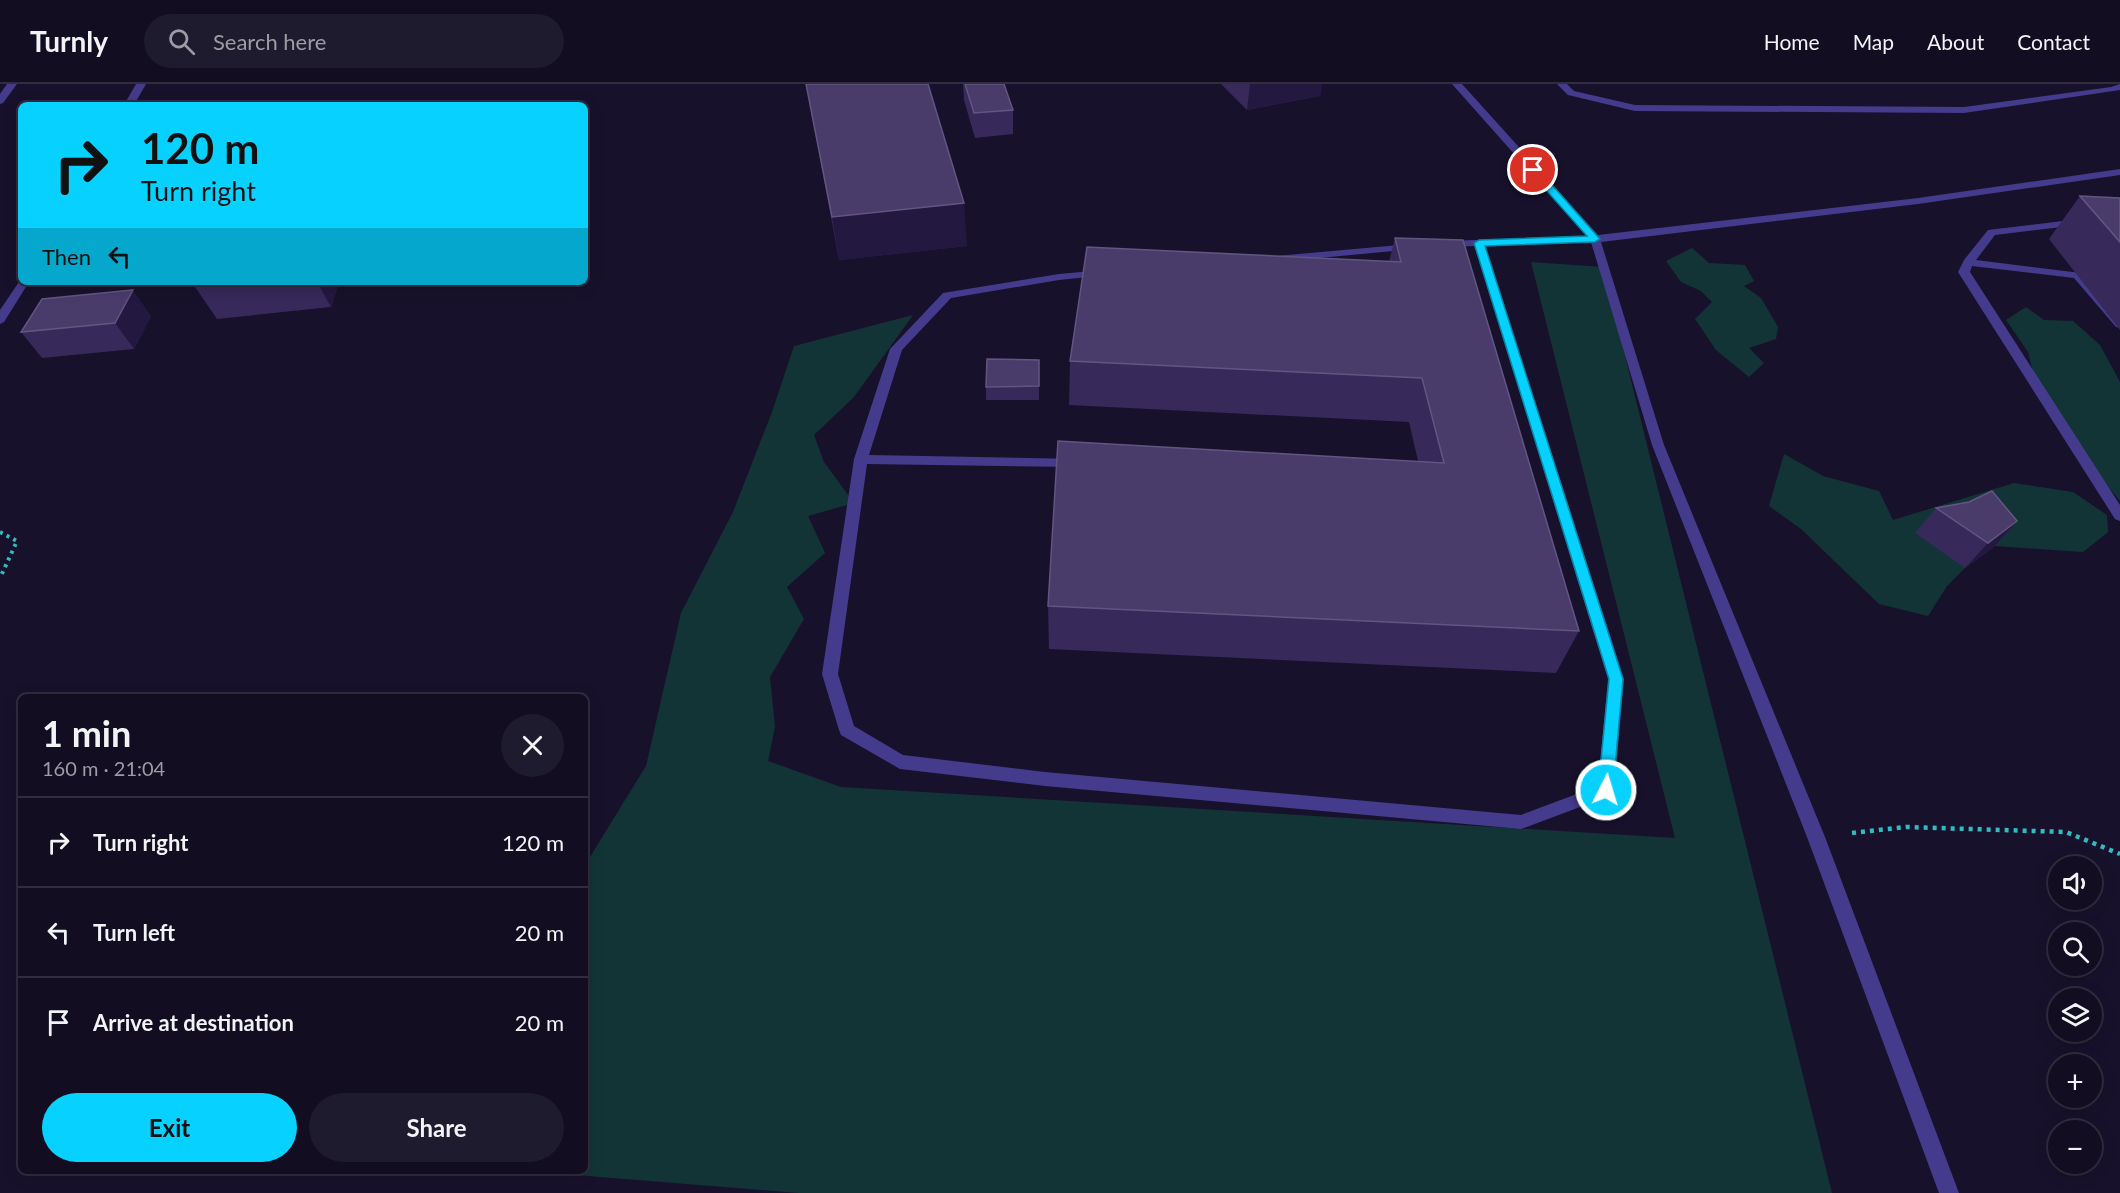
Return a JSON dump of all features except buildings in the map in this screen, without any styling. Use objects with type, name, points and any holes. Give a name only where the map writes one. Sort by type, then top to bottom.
[{"type":"lane","points":[[0,101],[12,84]]},
{"type":"lane","points":[[131,102],[141,84]]},
{"type":"lane","points":[[1457,84],[1595,239],[1658,445],[1816,837],[1949,1193]]},
{"type":"lane","points":[[1562,84],[1571,93],[1635,108],[1682,109],[1964,110],[2113,90],[2120,87]]},
{"type":"lane","points":[[1258,260],[1428,246],[1595,239],[1918,201],[2120,172]]},
{"type":"lane","points":[[2120,221],[2096,220],[1992,232],[1968,262],[1964,272],[2120,516]]},
{"type":"lane","points":[[1118,272],[1059,277],[947,295],[896,349],[861,459],[830,674],[847,730],[900,762],[1045,780],[1521,822],[1606,790],[1616,679],[1479,243]]},
{"type":"lane","points":[[1968,262],[2077,275],[2120,324]]},
{"type":"lane","points":[[0,320],[21,285]]},
{"type":"lane","points":[[861,459],[1097,464]]},
{"type":"path","points":[[0,532],[17,541],[0,578]]},
{"type":"path","points":[[1816,837],[1906,827],[2066,832],[2120,854]]},
{"type":"green space","points":[[1692,248],[1709,263],[1745,265],[1754,281],[1744,286],[1761,298],[1778,327],[1776,339],[1749,348],[1764,363],[1749,377],[1716,350],[1695,319],[1712,302],[1701,291],[1681,282],[1666,261]]},
{"type":"green space","points":[[1531,262],[1603,267],[1832,1193],[799,1193],[564,1174],[588,1174],[588,860],[646,766],[681,613],[733,512],[772,412],[794,346],[913,315],[854,397],[814,435],[824,462],[854,503],[808,516],[825,553],[787,587],[804,619],[770,677],[775,727],[768,761],[841,787],[1675,838]]},
{"type":"green space","points":[[2026,307],[2044,320],[2073,321],[2100,345],[2120,382],[2120,501],[2076,448],[2038,392],[2028,352],[2006,320]]},
{"type":"green space","points":[[1784,454],[1823,476],[1879,491],[1893,520],[2014,483],[2073,492],[2107,515],[2108,532],[2083,552],[1995,546],[1965,568],[1947,586],[1928,616],[1879,604],[1801,529],[1769,506]]},
{"type":"route","points":[[1533,170],[1595,239],[1479,243],[1616,679],[1606,790]]}]
